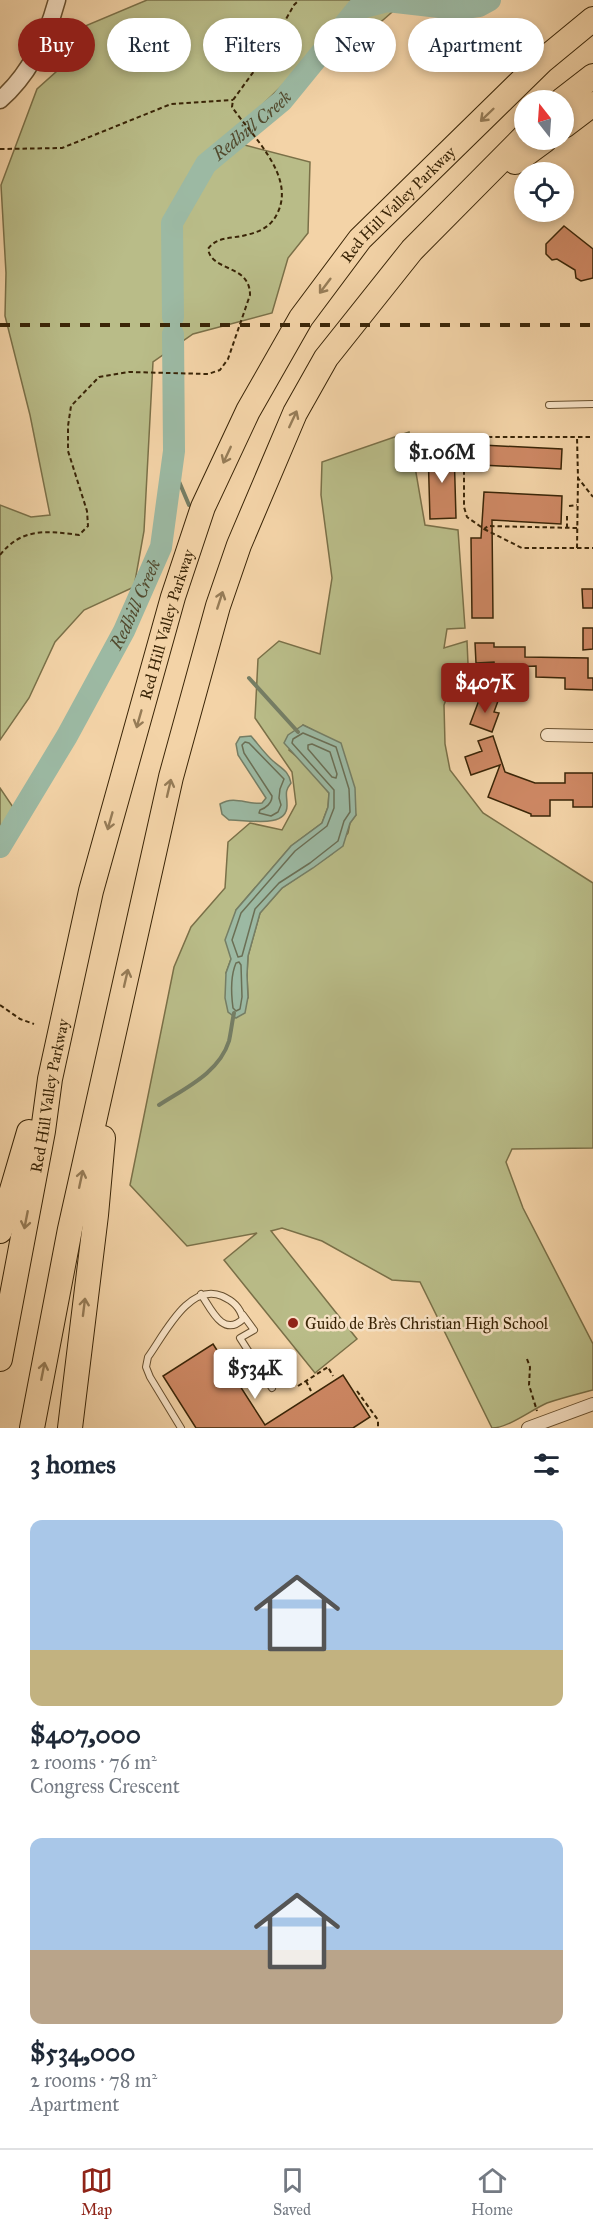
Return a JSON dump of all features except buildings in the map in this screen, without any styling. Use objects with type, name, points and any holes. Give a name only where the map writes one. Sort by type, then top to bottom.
[{"type":"highway","name":"Red Hill Valley Parkway","points":[[0,1359],[43,1131],[50,1079],[91,891],[173,597],[203,507],[248,411],[301,318],[360,239],[542,61],[593,19]]},
{"type":"highway","points":[[574,91],[593,76]]},
{"type":"highway","points":[[574,118],[593,104]]},
{"type":"highway","points":[[32,1428],[70,1229],[171,777],[194,688],[238,545],[295,413],[326,358],[412,250],[514,147]]},
{"type":"highway","points":[[481,179],[505,170],[532,150]]},
{"type":"highway","points":[[70,1428],[96,1215],[112,1035]]},
{"type":"highway","points":[[0,1231],[29,1130],[50,1079]]},
{"type":"street","points":[[0,100],[15,84],[38,50],[50,26],[57,0]]},
{"type":"street","points":[[547,735],[593,736]]},
{"type":"street","points":[[533,1426],[593,1404]]},
{"type":"lane","points":[[549,405],[593,404]]},
{"type":"lane","points":[[201,1294],[220,1323],[229,1326],[238,1323],[243,1319],[241,1312]]},
{"type":"lane","points":[[181,1428],[146,1367],[148,1357],[188,1301],[201,1294],[215,1294],[233,1302],[241,1312],[254,1330],[240,1338],[272,1388]]},
{"type":"path","points":[[0,555],[8,545],[35,532],[79,535],[88,526],[87,511],[68,451],[68,426],[71,405],[99,377],[129,372],[208,374],[220,370],[228,359],[249,296],[250,286],[246,278],[209,255],[208,249],[213,242],[218,240],[237,238],[268,226],[276,217],[283,194],[277,170],[232,107],[233,100],[266,56],[294,4],[299,0]]},
{"type":"path","points":[[0,149],[63,148],[171,104],[233,100]]},
{"type":"path","points":[[590,437],[481,437],[472,442],[464,453],[464,507],[467,517],[484,529],[522,548],[593,548]]},
{"type":"path","points":[[577,548],[578,437]]},
{"type":"path","points":[[578,478],[593,497]]},
{"type":"path","points":[[569,506],[578,505]]},
{"type":"path","points":[[567,516],[567,528]]},
{"type":"path","points":[[484,529],[488,526],[577,528]]},
{"type":"path","points":[[0,1005],[20,1019],[34,1024]]},
{"type":"path","points":[[527,1359],[530,1367],[529,1385],[533,1426]]},
{"type":"path","points":[[298,1386],[328,1367],[333,1376]]},
{"type":"path","points":[[306,1381],[311,1391]]},
{"type":"path","points":[[357,1391],[378,1420],[378,1428]]},
{"type":"green space","points":[[147,0],[406,0],[385,18],[314,18],[314,60],[302,66],[302,18],[203,18],[203,72],[296,72],[257,110],[237,143],[310,162],[308,233],[288,258],[272,313],[193,334],[153,362],[144,531],[134,587],[84,610],[55,642],[29,698],[0,740],[0,505],[31,517],[50,515],[30,415],[5,316],[6,273],[1,185],[37,89],[56,72],[95,72],[95,22]]},
{"type":"green space","points":[[409,432],[425,525],[458,530],[465,628],[447,629],[444,648],[467,641],[469,687],[451,686],[444,705],[445,744],[450,770],[483,813],[593,883],[593,1148],[512,1149],[506,1162],[523,1208],[593,1344],[593,1390],[547,1403],[498,1427],[492,1428],[420,1282],[392,1280],[322,1241],[282,1228],[271,1231],[357,1339],[315,1373],[224,1260],[257,1233],[187,1246],[130,1185],[174,967],[191,927],[225,888],[228,842],[250,823],[282,830],[296,804],[292,772],[255,718],[258,659],[279,641],[320,654],[332,578],[321,495],[322,462]],"holes":[[[303,725],[313,730],[356,815],[350,823],[348,833],[332,854],[282,888],[260,913],[248,956],[248,997],[226,973],[231,959],[236,910],[291,846],[322,823],[328,807],[329,793],[304,763],[289,750]]]},
{"type":"green space","points":[[0,788],[21,819],[0,847]]},
{"type":"water","points":[[303,725],[341,743],[355,788],[356,815],[350,823],[343,846],[282,888],[260,913],[248,956],[248,997],[245,1013],[236,1018],[228,1012],[225,998],[226,973],[231,959],[225,940],[236,910],[291,846],[322,823],[328,807],[329,793],[284,743],[288,735]]},
{"type":"water","points":[[251,736],[287,773],[291,783],[287,791],[285,813],[280,818],[264,822],[229,820],[222,814],[220,804],[231,800],[262,803],[266,798],[238,755],[236,744],[240,737]]},
{"type":"waterway","name":"Redhill Creek","points":[[173,317],[172,223],[206,164],[282,101],[357,9],[387,1],[457,9],[479,6],[490,0]]},
{"type":"waterway","name":"Redhill Creek","points":[[0,847],[67,736],[124,631],[161,547],[174,451],[173,334]]},
{"type":"waterway","points":[[172,465],[189,505]]},
{"type":"waterway","points":[[249,678],[298,732]]},
{"type":"waterway","points":[[159,1105],[200,1079],[218,1062],[229,1041],[234,1013]]},
{"type":"railway","points":[[0,325],[593,325]]},
{"type":"place","name":"Guido de Brès Christian High School","points":[[293,1323]]}]
